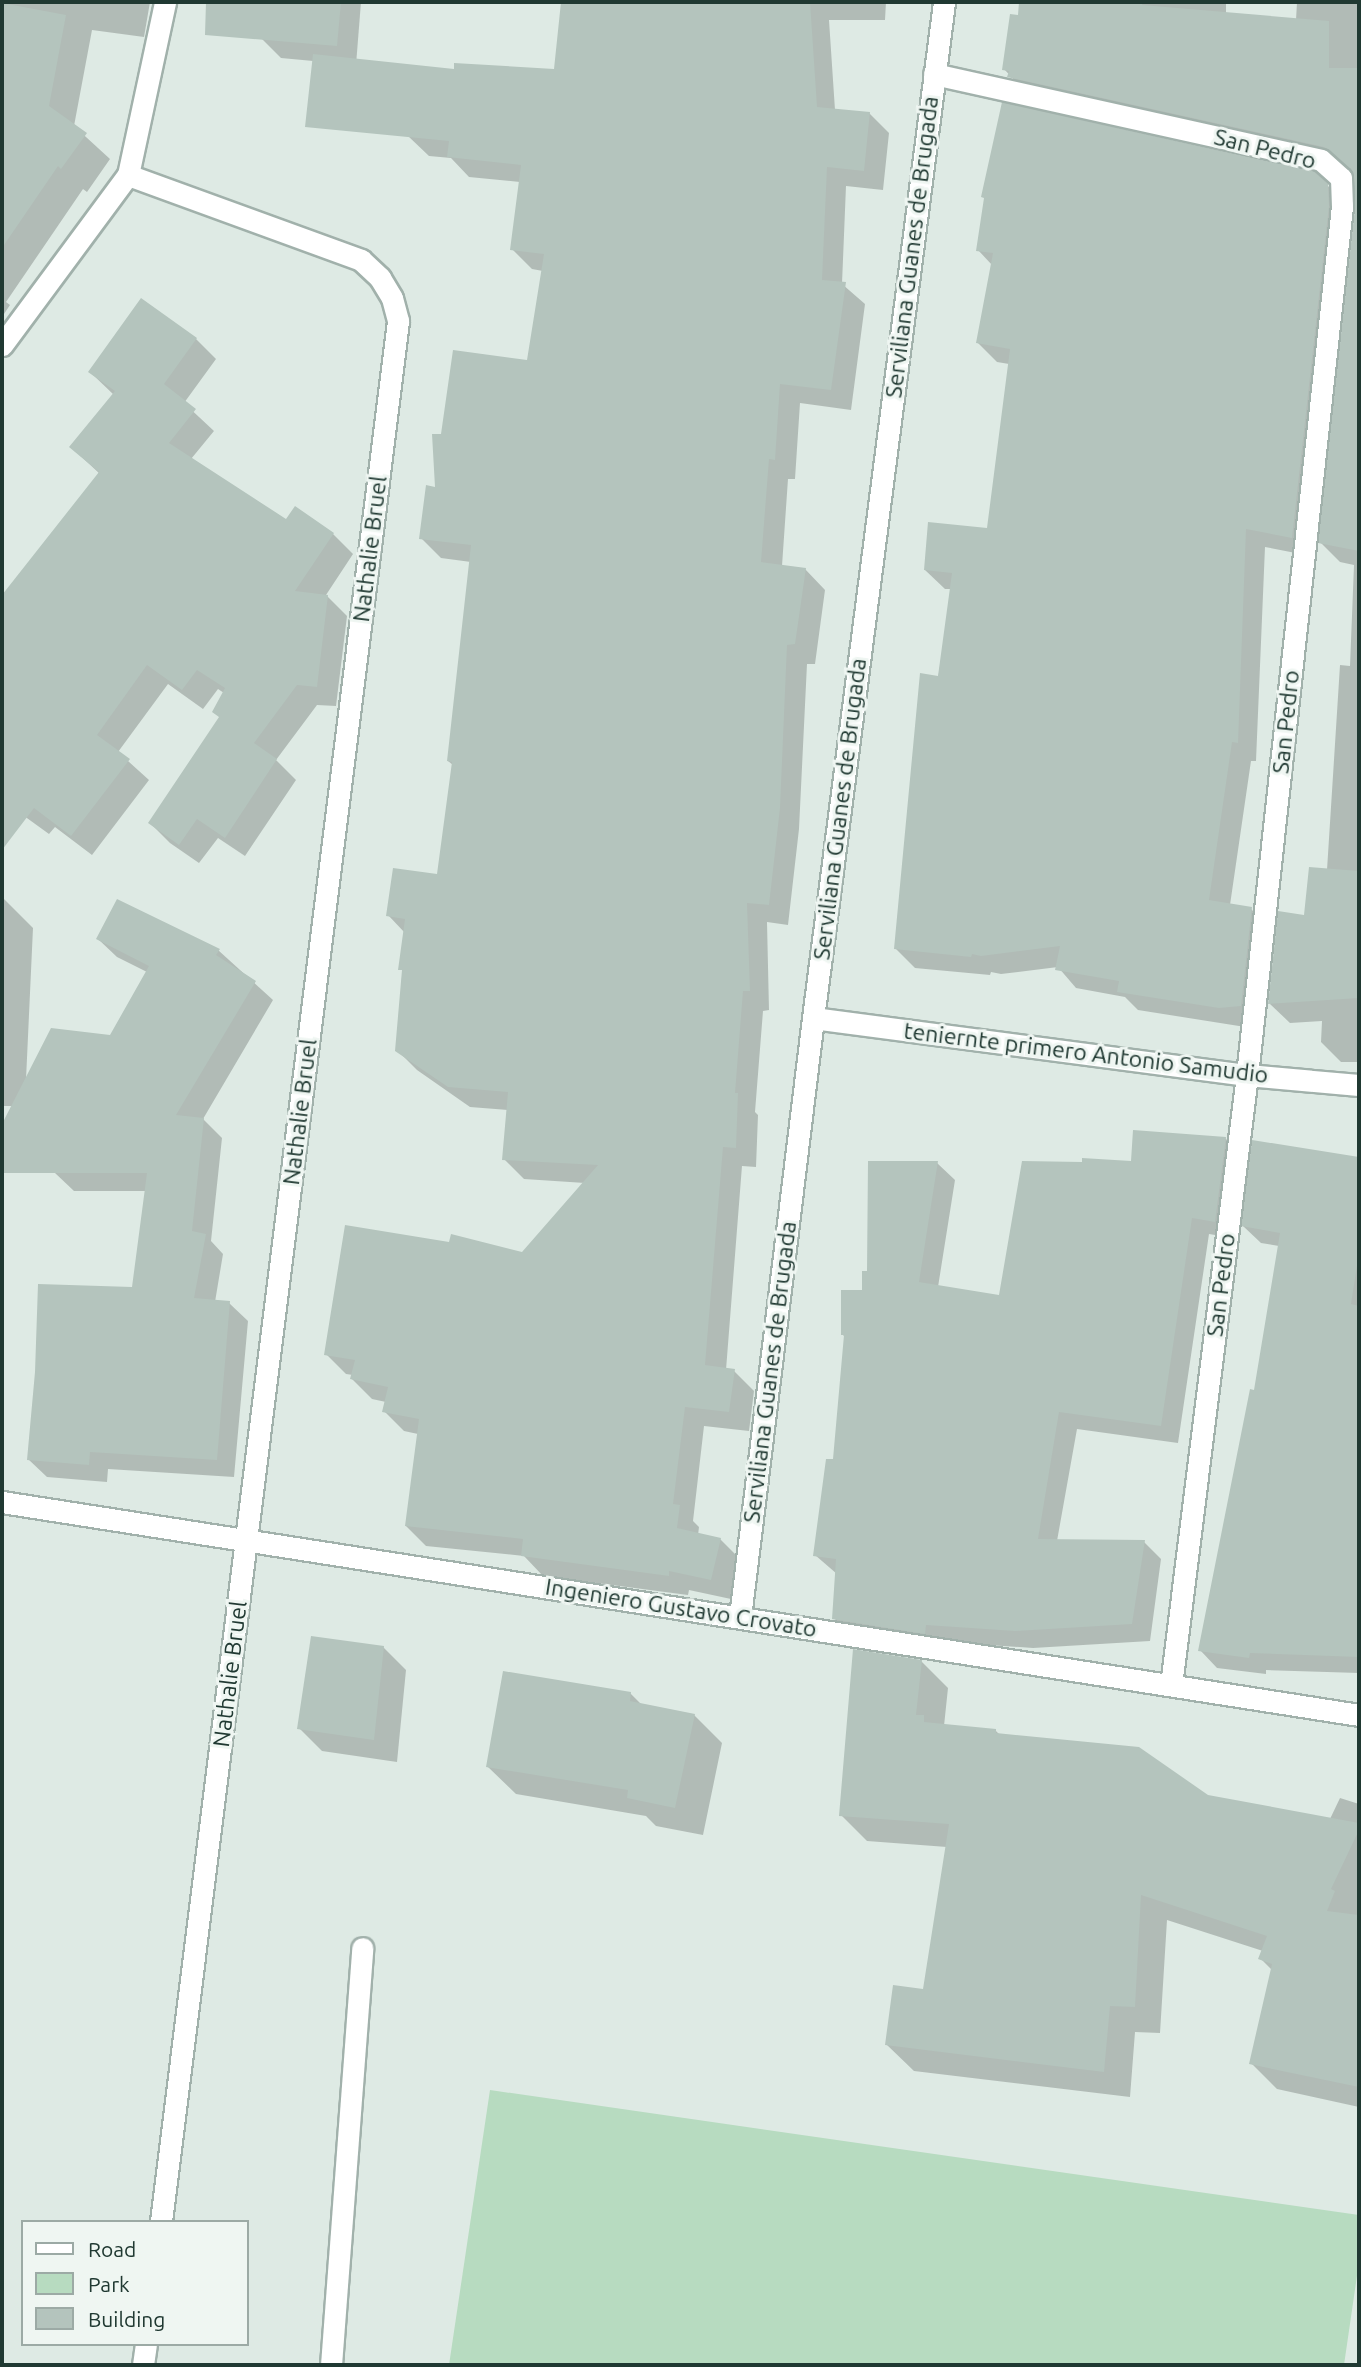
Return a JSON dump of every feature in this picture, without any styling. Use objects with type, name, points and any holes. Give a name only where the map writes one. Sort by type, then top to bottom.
[{"type":"street","points":[[2,345],[128,175],[165,2]]},
{"type":"street","name":"Serviliana Guanes de Brugada","points":[[740,1617],[813,1017],[944,2]]},
{"type":"street","name":"San Pedro","points":[[934,74],[1321,160],[1340,178],[1342,206],[1247,1075],[1171,1685]]},
{"type":"street","name":"Nathalie Bruel","points":[[128,175],[361,260],[380,278],[392,298],[398,321],[161,2220]]},
{"type":"street","name":"teniernte primero Antonio Samudio","points":[[813,1017],[1247,1075],[1359,1085]]},
{"type":"street","name":"Ingeniero Gustavo Crovato","points":[[2,1502],[1359,1715]]},
{"type":"street","points":[[331,2365],[362,1948]]},
{"type":"street","points":[[143,2365],[146,2346]]},
{"type":"green space","points":[[490,2090],[1359,2215],[1359,2262],[1344,2365],[449,2365]]},
{"type":"building","points":[[206,2],[341,2],[337,46],[205,35]]},
{"type":"building","points":[[561,2],[810,2],[817,107],[870,112],[864,171],[827,167],[822,280],[846,282],[831,390],[780,384],[775,460],[769,459],[761,562],[806,568],[795,644],[787,645],[780,808],[769,905],[747,903],[750,991],[743,991],[735,1093],[738,1093],[736,1148],[723,1147],[705,1365],[735,1369],[729,1412],[685,1407],[673,1504],[680,1505],[677,1528],[721,1538],[711,1580],[669,1571],[669,1576],[521,1556],[523,1539],[405,1526],[419,1419],[382,1412],[388,1387],[350,1379],[355,1360],[324,1355],[345,1225],[449,1242],[451,1234],[522,1252],[598,1165],[502,1160],[508,1092],[448,1087],[395,1051],[402,970],[398,970],[405,919],[386,916],[393,868],[437,874],[452,762],[447,761],[471,545],[419,539],[426,485],[435,487],[432,434],[441,434],[453,350],[527,360],[544,254],[510,250],[521,165],[447,157],[449,141],[305,127],[313,54],[454,69],[454,63],[554,69]]},
{"type":"building","points":[[1019,2],[1143,2],[1142,5],[1329,21],[1329,68],[1359,68],[1359,551],[1318,543],[1355,207],[1353,172],[1324,147],[1007,77],[1009,71],[1002,70],[1010,14],[1018,15]]},
{"type":"building","points":[[2,3],[66,15],[49,106],[87,133],[61,169],[58,166],[2,248]]},
{"type":"building","points":[[1002,102],[1315,172],[1328,184],[1329,206],[1292,538],[1246,529],[1238,743],[1232,742],[1209,900],[1252,907],[1241,1006],[1219,1008],[1117,992],[1119,981],[1055,970],[1060,946],[981,956],[972,954],[971,957],[894,949],[920,673],[938,676],[952,573],[924,570],[928,522],[987,528],[1010,349],[976,343],[993,253],[976,251],[984,198],[981,197]]},
{"type":"building","points":[[141,298],[197,338],[164,384],[196,409],[169,443],[286,519],[295,506],[334,533],[295,591],[328,595],[317,687],[297,685],[254,743],[277,759],[225,838],[197,819],[179,845],[148,823],[219,717],[212,712],[225,688],[197,670],[182,690],[147,665],[97,735],[130,759],[71,836],[34,808],[2,850],[2,595],[99,472],[69,447],[115,391],[88,372]]},
{"type":"building","points":[[1309,867],[1359,871],[1359,998],[1268,1004],[1278,911],[1304,915]]},
{"type":"building","points":[[117,899],[220,949],[216,955],[256,981],[176,1115],[204,1118],[192,1231],[206,1234],[194,1298],[230,1301],[217,1460],[90,1452],[89,1465],[27,1460],[35,1372],[38,1284],[132,1287],[147,1173],[2,1173],[2,1124],[51,1028],[110,1035],[149,966],[96,939]]},
{"type":"building","points":[[1133,1130],[1226,1137],[1215,1222],[1192,1218],[1161,1426],[1059,1412],[1038,1539],[1145,1540],[1132,1624],[1015,1631],[926,1625],[925,1634],[832,1619],[836,1559],[813,1556],[826,1459],[833,1459],[844,1335],[841,1335],[841,1290],[862,1290],[862,1271],[867,1271],[868,1161],[938,1161],[919,1282],[999,1295],[1022,1161],[1082,1162],[1082,1158],[1131,1161]]},
{"type":"building","points":[[1252,1140],[1359,1157],[1359,1253],[1351,1304],[1359,1306],[1359,1657],[1250,1653],[1249,1658],[1198,1651],[1250,1389],[1254,1390],[1280,1233],[1241,1226]]},
{"type":"building","points":[[311,1636],[384,1646],[374,1740],[297,1729]]},
{"type":"building","points":[[853,1649],[922,1660],[916,1715],[924,1715],[924,1722],[996,1729],[996,1733],[1139,1747],[1208,1795],[1359,1823],[1359,1830],[1331,1889],[1335,1891],[1327,1911],[1359,1915],[1359,2087],[1249,2064],[1272,1964],[1258,1959],[1267,1936],[1141,1895],[1135,2007],[1110,2006],[1104,2072],[885,2045],[893,1985],[923,1989],[949,1824],[839,1816]]},
{"type":"building","points":[[503,1671],[631,1692],[630,1701],[695,1714],[675,1808],[627,1798],[628,1790],[486,1767]]}]
